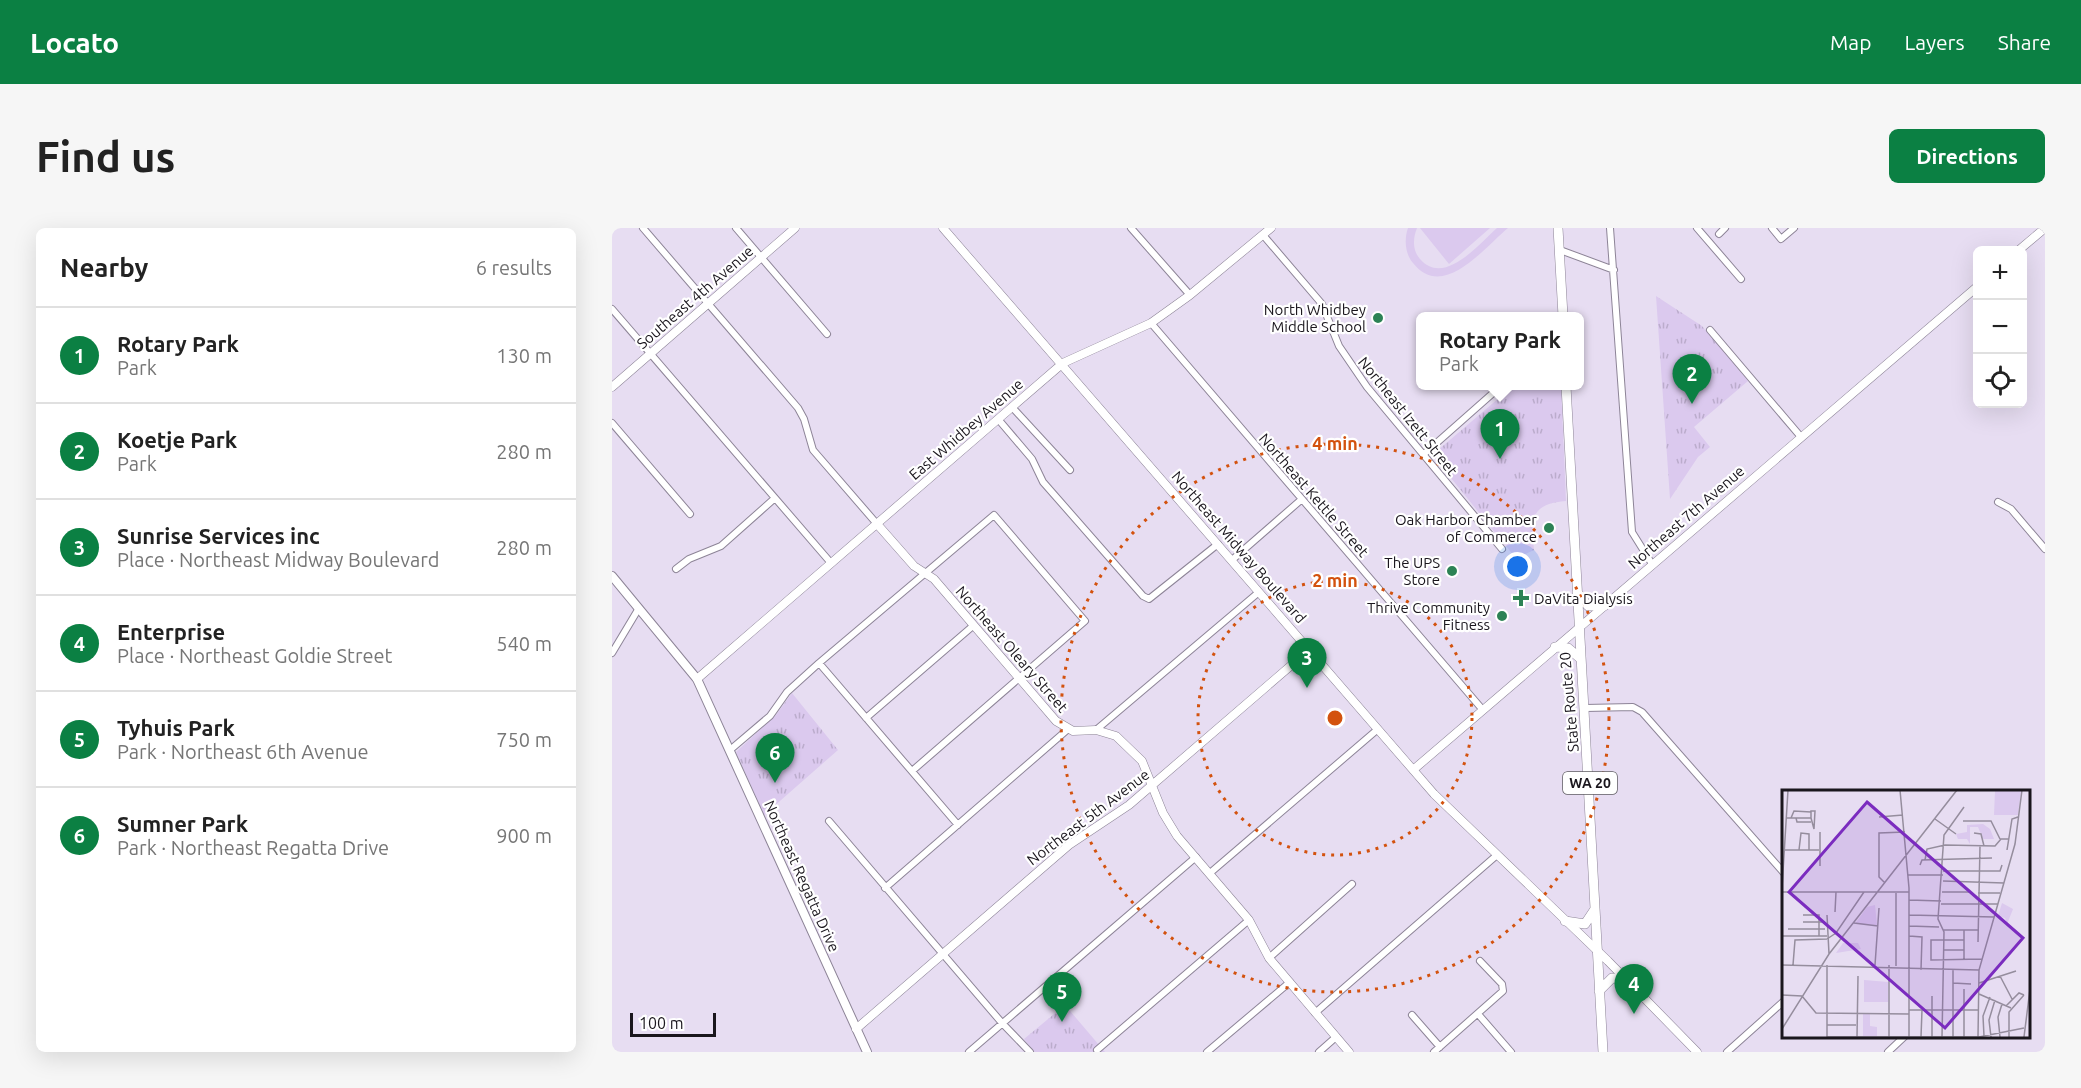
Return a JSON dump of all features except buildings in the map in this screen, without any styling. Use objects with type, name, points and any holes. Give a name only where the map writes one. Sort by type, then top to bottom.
[{"type":"main road","points":[[1558,228],[1563,312]]},
{"type":"main road","name":"State Route 20","points":[[1566,390],[1603,1052]]},
{"type":"main road","name":"Northeast Regatta Drive","points":[[612,576],[698,679],[867,1052]]},
{"type":"main road","points":[[1576,589],[1588,606],[1604,606]]},
{"type":"main road","points":[[1555,647],[1568,648],[1581,659]]},
{"type":"main road","points":[[1564,921],[1585,924],[1596,907]]},
{"type":"main road","points":[[1599,991],[1612,978],[1625,979]]},
{"type":"street","points":[[643,228],[798,408],[804,419],[813,450],[877,524]]},
{"type":"street","points":[[735,228],[827,334]]},
{"type":"street","name":"Southeast 4th Avenue","points":[[612,387],[795,228]]},
{"type":"street","name":"Northeast Midway Boulevard","points":[[943,228],[1434,794],[1598,952],[1697,1052]]},
{"type":"street","points":[[1131,228],[1190,296]]},
{"type":"street","name":"East Whidbey Avenue","points":[[698,679],[1062,363],[1151,323],[1190,296],[1271,228]]},
{"type":"street","points":[[1610,228],[1632,532],[1652,564]]},
{"type":"street","points":[[1697,228],[1741,279]]},
{"type":"street","points":[[1719,234],[1725,228]]},
{"type":"street","points":[[1772,228],[1781,239],[1794,228]]},
{"type":"street","points":[[2024,246],[2045,228]]},
{"type":"street","name":"Northeast Izett Street","points":[[1263,235],[1322,304],[1339,346],[1353,368],[1502,549]]},
{"type":"street","points":[[1560,250],[1614,270]]},
{"type":"street","name":"Northeast 7th Avenue","points":[[1413,770],[1973,289]]},
{"type":"street","points":[[612,309],[831,563]]},
{"type":"street","name":"Northeast Kettle Street","points":[[1151,323],[1482,709]]},
{"type":"street","points":[[1710,330],[1801,437]]},
{"type":"street","points":[[1424,454],[1496,390]]},
{"type":"street","points":[[1012,407],[1070,470]]},
{"type":"street","points":[[998,419],[1032,459],[1044,482],[1143,596],[1149,599],[1218,544]]},
{"type":"street","points":[[612,423],[690,514]]},
{"type":"street","points":[[676,569],[689,558],[721,546],[775,498]]},
{"type":"street","points":[[1232,560],[1302,499]]},
{"type":"street","points":[[1998,502],[2011,509],[2045,549]]},
{"type":"street","points":[[730,750],[770,716],[786,692],[924,572],[994,515],[1085,621],[912,771]]},
{"type":"street","name":"Northeast Oleary Street","points":[[877,524],[914,566],[934,579],[1056,721],[1067,730],[1096,730],[1122,740],[1147,768],[1169,825],[1249,920],[1269,958],[1349,1052]]},
{"type":"street","points":[[1096,730],[1259,592]]},
{"type":"street","points":[[612,653],[639,608]]},
{"type":"street","points":[[866,718],[974,625]]},
{"type":"street","name":"Northeast 5th Avenue","points":[[856,1029],[1069,845],[1129,805],[1309,650]]},
{"type":"street","points":[[819,663],[958,825]]},
{"type":"street","points":[[1585,708],[1633,706],[1642,712],[1782,871]]},
{"type":"street","points":[[1210,873],[1378,729]]},
{"type":"street","points":[[885,888],[1067,730]]},
{"type":"street","points":[[830,821],[942,954],[1030,1052]]},
{"type":"street","points":[[1316,1013],[1497,855]]},
{"type":"street","points":[[969,1052],[1196,857]]},
{"type":"street","points":[[1269,958],[1352,884]]},
{"type":"street","points":[[1097,1050],[1249,920]]},
{"type":"street","points":[[1412,1015],[1437,1050],[1503,991],[1502,984],[1480,961]]},
{"type":"street","points":[[1207,1052],[1290,982]]},
{"type":"street","points":[[1727,1052],[1782,1003]]},
{"type":"street","points":[[1478,1014],[1510,1052]]},
{"type":"street","points":[[1319,1052],[1336,1037]]},
{"type":"street","points":[[1888,1052],[1903,1037]]},
{"type":"green space","points":[[1408,228],[1417,228],[1414,244],[1420,259],[1429,266],[1440,268],[1461,260],[1497,228],[1508,228],[1463,267],[1450,274],[1437,276],[1425,273],[1410,259],[1406,246]]},
{"type":"green space","points":[[1420,228],[1490,228],[1449,264]]},
{"type":"green space","points":[[1656,296],[1702,326],[1748,381],[1694,427],[1710,447],[1698,457],[1670,499]]},
{"type":"green space","points":[[1508,390],[1561,390],[1566,501],[1545,506],[1535,515],[1534,550],[1519,557],[1514,556],[1434,457],[1437,451]]},
{"type":"green space","points":[[792,693],[838,750],[764,815],[736,752],[776,715]]},
{"type":"green space","points":[[1065,1005],[1105,1052],[1035,1052],[1024,1039]]},
{"type":"place","name":"North Whidbey Middle School","points":[[1378,318]]},
{"type":"place","name":"Koetje Park","points":[[1692,404]]},
{"type":"place","name":"Rotary Park","points":[[1500,459]]},
{"type":"place","name":"Oak Harbor Chamber of Commerce","points":[[1549,528]]},
{"type":"place","name":"The UPS Store","points":[[1452,571]]},
{"type":"place","name":"DaVita Dialysis","points":[[1521,598]]},
{"type":"place","name":"Thrive Community Fitness","points":[[1502,616]]},
{"type":"place","name":"Sunrise Services inc","points":[[1307,688]]},
{"type":"place","name":"Sumner Park","points":[[775,783]]},
{"type":"place","name":"Enterprise","points":[[1634,1014]]},
{"type":"place","name":"Tyhuis Park","points":[[1062,1022]]}]
